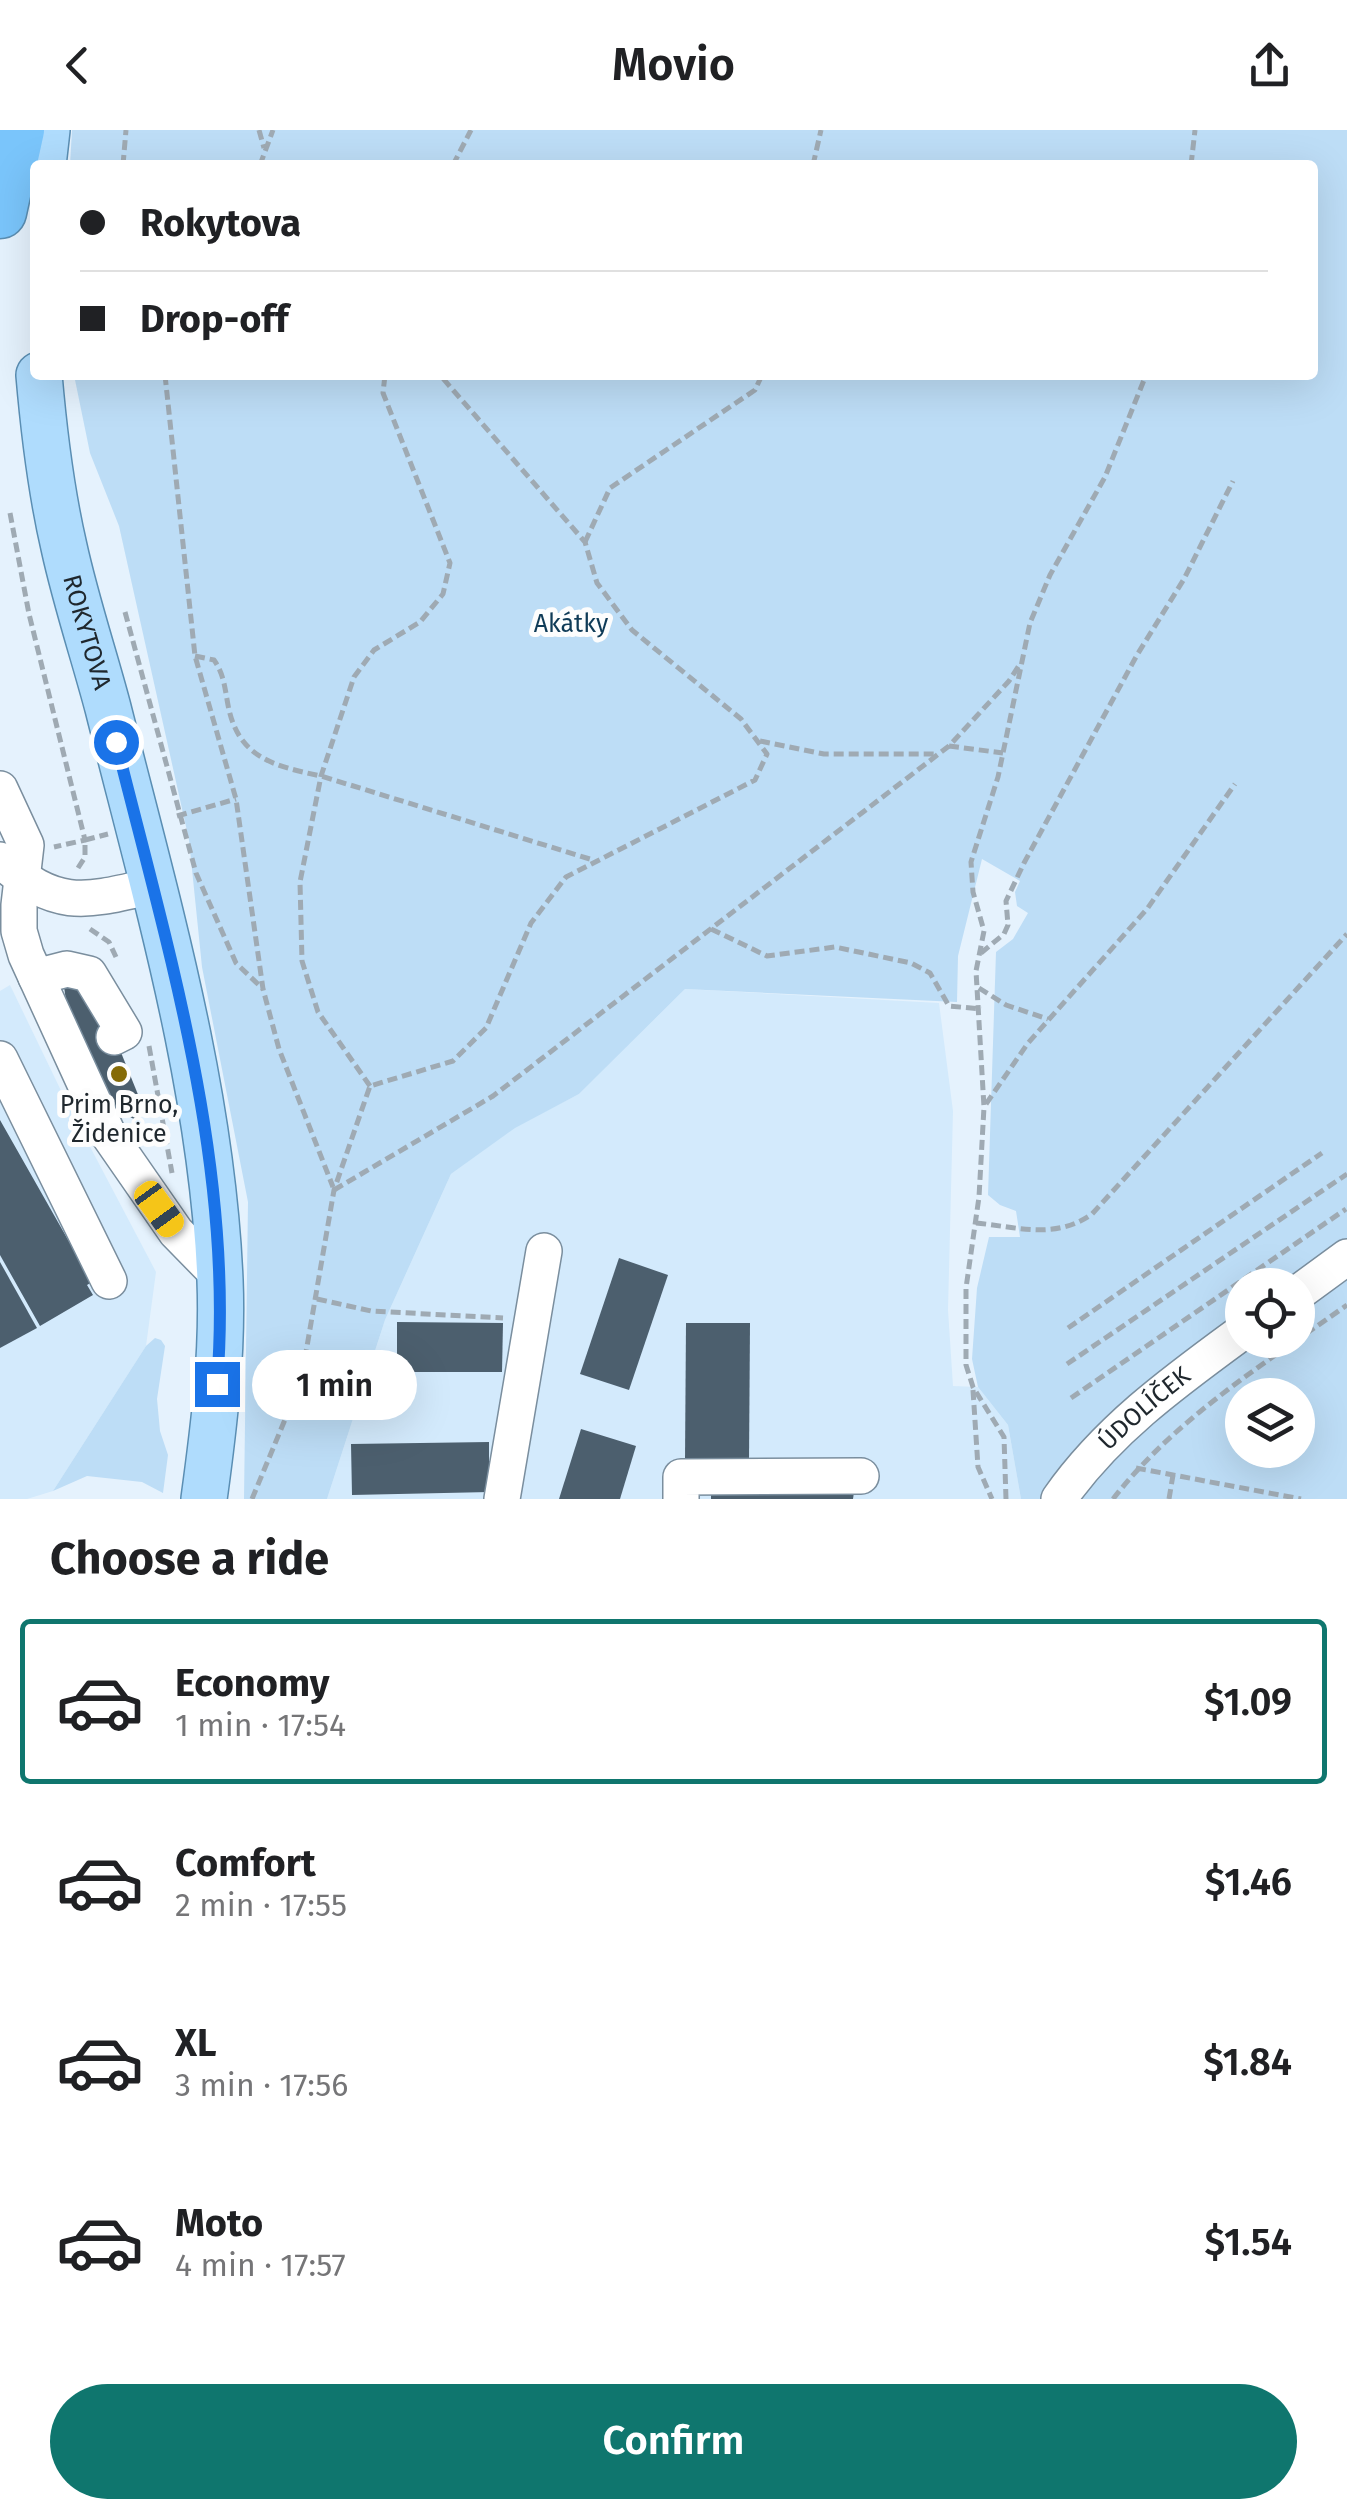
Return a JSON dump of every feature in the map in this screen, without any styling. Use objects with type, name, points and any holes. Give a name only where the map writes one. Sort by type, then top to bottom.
[{"type":"highway","points":[[0,212],[18,130]]},
{"type":"main road","points":[[43,160],[46,130]]},
{"type":"main road","name":"ROKYTOVA","points":[[40,380],[64,548],[152,886],[209,1158],[220,1277],[220,1338],[204,1499]]},
{"type":"lane","points":[[0,789],[26,845],[16,865],[19,931],[36,977],[90,1047],[108,1134],[176,1232],[220,1277]]},
{"type":"lane","points":[[16,865],[64,899],[152,886]]},
{"type":"lane","points":[[36,977],[68,969],[89,974],[124,1032],[90,1047]]},
{"type":"lane","points":[[0,1059],[109,1281]]},
{"type":"lane","points":[[502,1499],[544,1251]]},
{"type":"lane","points":[[1315,1280],[1347,1257]]},
{"type":"lane","name":"ÚDOLÍČEK","points":[[1059,1499],[1096,1452],[1171,1383],[1225,1344]]},
{"type":"lane","points":[[681,1499],[681,1477],[861,1476]]},
{"type":"path","points":[[124,160],[126,130]]},
{"type":"path","points":[[258,130],[265,151]]},
{"type":"path","points":[[262,160],[273,130]]},
{"type":"path","points":[[456,160],[471,130]]},
{"type":"path","points":[[815,160],[821,130]]},
{"type":"path","points":[[1192,160],[1195,130]]},
{"type":"path","points":[[166,380],[195,656],[236,798],[263,989],[279,1049],[334,1190]]},
{"type":"path","points":[[370,1086],[318,1012],[302,961],[300,882],[321,776],[354,677],[374,650],[420,622],[443,594],[450,564],[383,393],[384,380]]},
{"type":"path","points":[[370,1086],[453,1061],[486,1028],[532,923],[566,877],[755,780],[767,754],[741,719],[632,630],[597,583],[585,542],[444,380]]},
{"type":"path","points":[[585,542],[610,488],[755,390],[760,380]]},
{"type":"path","points":[[1006,1499],[1004,1437],[973,1387],[966,1366],[964,1320],[984,1107],[976,971],[984,930],[973,892],[971,862],[1003,754],[1030,624],[1050,575],[1105,477],[1144,380]]},
{"type":"path","points":[[980,954],[1004,934],[1008,925],[1006,901],[1024,863],[1184,578],[1233,481]]},
{"type":"path","points":[[10,513],[29,614],[84,840],[16,865]]},
{"type":"path","points":[[125,612],[196,873],[236,963],[263,989]]},
{"type":"path","points":[[195,656],[214,660],[222,671],[232,726],[251,751],[276,766],[321,776],[593,860]]},
{"type":"path","points":[[334,1190],[493,1096],[939,754],[1009,682],[1022,661]]},
{"type":"path","points":[[757,740],[824,754],[939,754]]},
{"type":"path","points":[[949,746],[1003,754]]},
{"type":"path","points":[[984,1107],[1048,1019],[1147,909],[1236,784]]},
{"type":"path","points":[[178,816],[236,798]]},
{"type":"path","points":[[711,929],[767,956],[835,947],[911,963],[930,972],[949,1006],[980,1009]]},
{"type":"path","points":[[976,1223],[1057,1231],[1092,1214],[1347,934]]},
{"type":"path","points":[[979,988],[1006,1006],[1048,1019]]},
{"type":"path","points":[[252,1499],[301,1381],[334,1190],[370,1086]]},
{"type":"path","points":[[1068,1328],[1322,1153]]},
{"type":"path","points":[[1068,1364],[1347,1174]]},
{"type":"path","points":[[1071,1398],[1346,1209]]},
{"type":"path","points":[[317,1300],[370,1312],[503,1318],[530,1343]]},
{"type":"path","points":[[1113,1499],[1137,1468],[1195,1413],[1347,1305]]},
{"type":"path","points":[[973,1387],[978,1466],[992,1499]]},
{"type":"path","points":[[1096,1452],[1137,1468],[1300,1499]]},
{"type":"path","points":[[1168,1499],[1173,1475]]},
{"type":"shaded area","points":[[10,985],[156,1272],[146,1346],[53,1491],[27,1499],[0,1499],[0,991]]},
{"type":"shaded area","points":[[685,989],[939,1003],[953,1111],[948,1310],[953,1386],[978,1387],[1008,1425],[1021,1499],[327,1499],[385,1320],[451,1174],[515,1127],[579,1094]]},
{"type":"green space","name":"Akátky","points":[[72,130],[1347,130],[1347,1246],[1315,1269],[1225,1268],[1225,1338],[1101,1468],[1225,1358],[1315,1358],[1315,1292],[1347,1269],[1347,1499],[1021,1499],[1008,1425],[978,1387],[972,1359],[977,1288],[989,1237],[1020,1237],[1016,1211],[988,1195],[996,952],[1013,939],[1028,913],[1017,906],[1015,892],[1020,881],[982,859],[958,956],[957,1002],[685,989],[579,1094],[515,1128],[451,1174],[385,1320],[327,1499],[244,1499],[248,1202],[202,967],[189,840],[119,526],[90,453],[75,380],[1318,380],[1318,160],[70,160]]},
{"type":"green space","points":[[155,1338],[165,1346],[157,1399],[160,1431],[168,1455],[163,1493],[142,1482],[87,1476],[53,1491],[146,1346]]},
{"type":"building","points":[[78,983],[118,1045],[141,1102],[136,1120],[114,1105],[67,1007],[64,987]]},
{"type":"building","points":[[0,1120],[92,1282],[87,1285],[93,1295],[40,1326],[0,1255]]},
{"type":"building","points":[[619,1258],[668,1275],[629,1390],[580,1374]]},
{"type":"building","points":[[0,1262],[37,1328],[0,1348]]},
{"type":"building","points":[[397,1322],[503,1323],[502,1372],[397,1372]]},
{"type":"building","points":[[686,1323],[750,1323],[749,1461],[685,1460]]},
{"type":"building","points":[[581,1429],[636,1446],[620,1499],[559,1499]]},
{"type":"building","points":[[489,1442],[489,1461],[497,1461],[490,1492],[352,1495],[351,1444]]},
{"type":"building","points":[[711,1491],[854,1492],[853,1499],[711,1499]]},
{"type":"place","name":"Prim Brno, Židenice","points":[[119,1074]]},
{"type":"route","points":[[116,742],[186,1034],[209,1158],[220,1277],[217,1384]]}]
